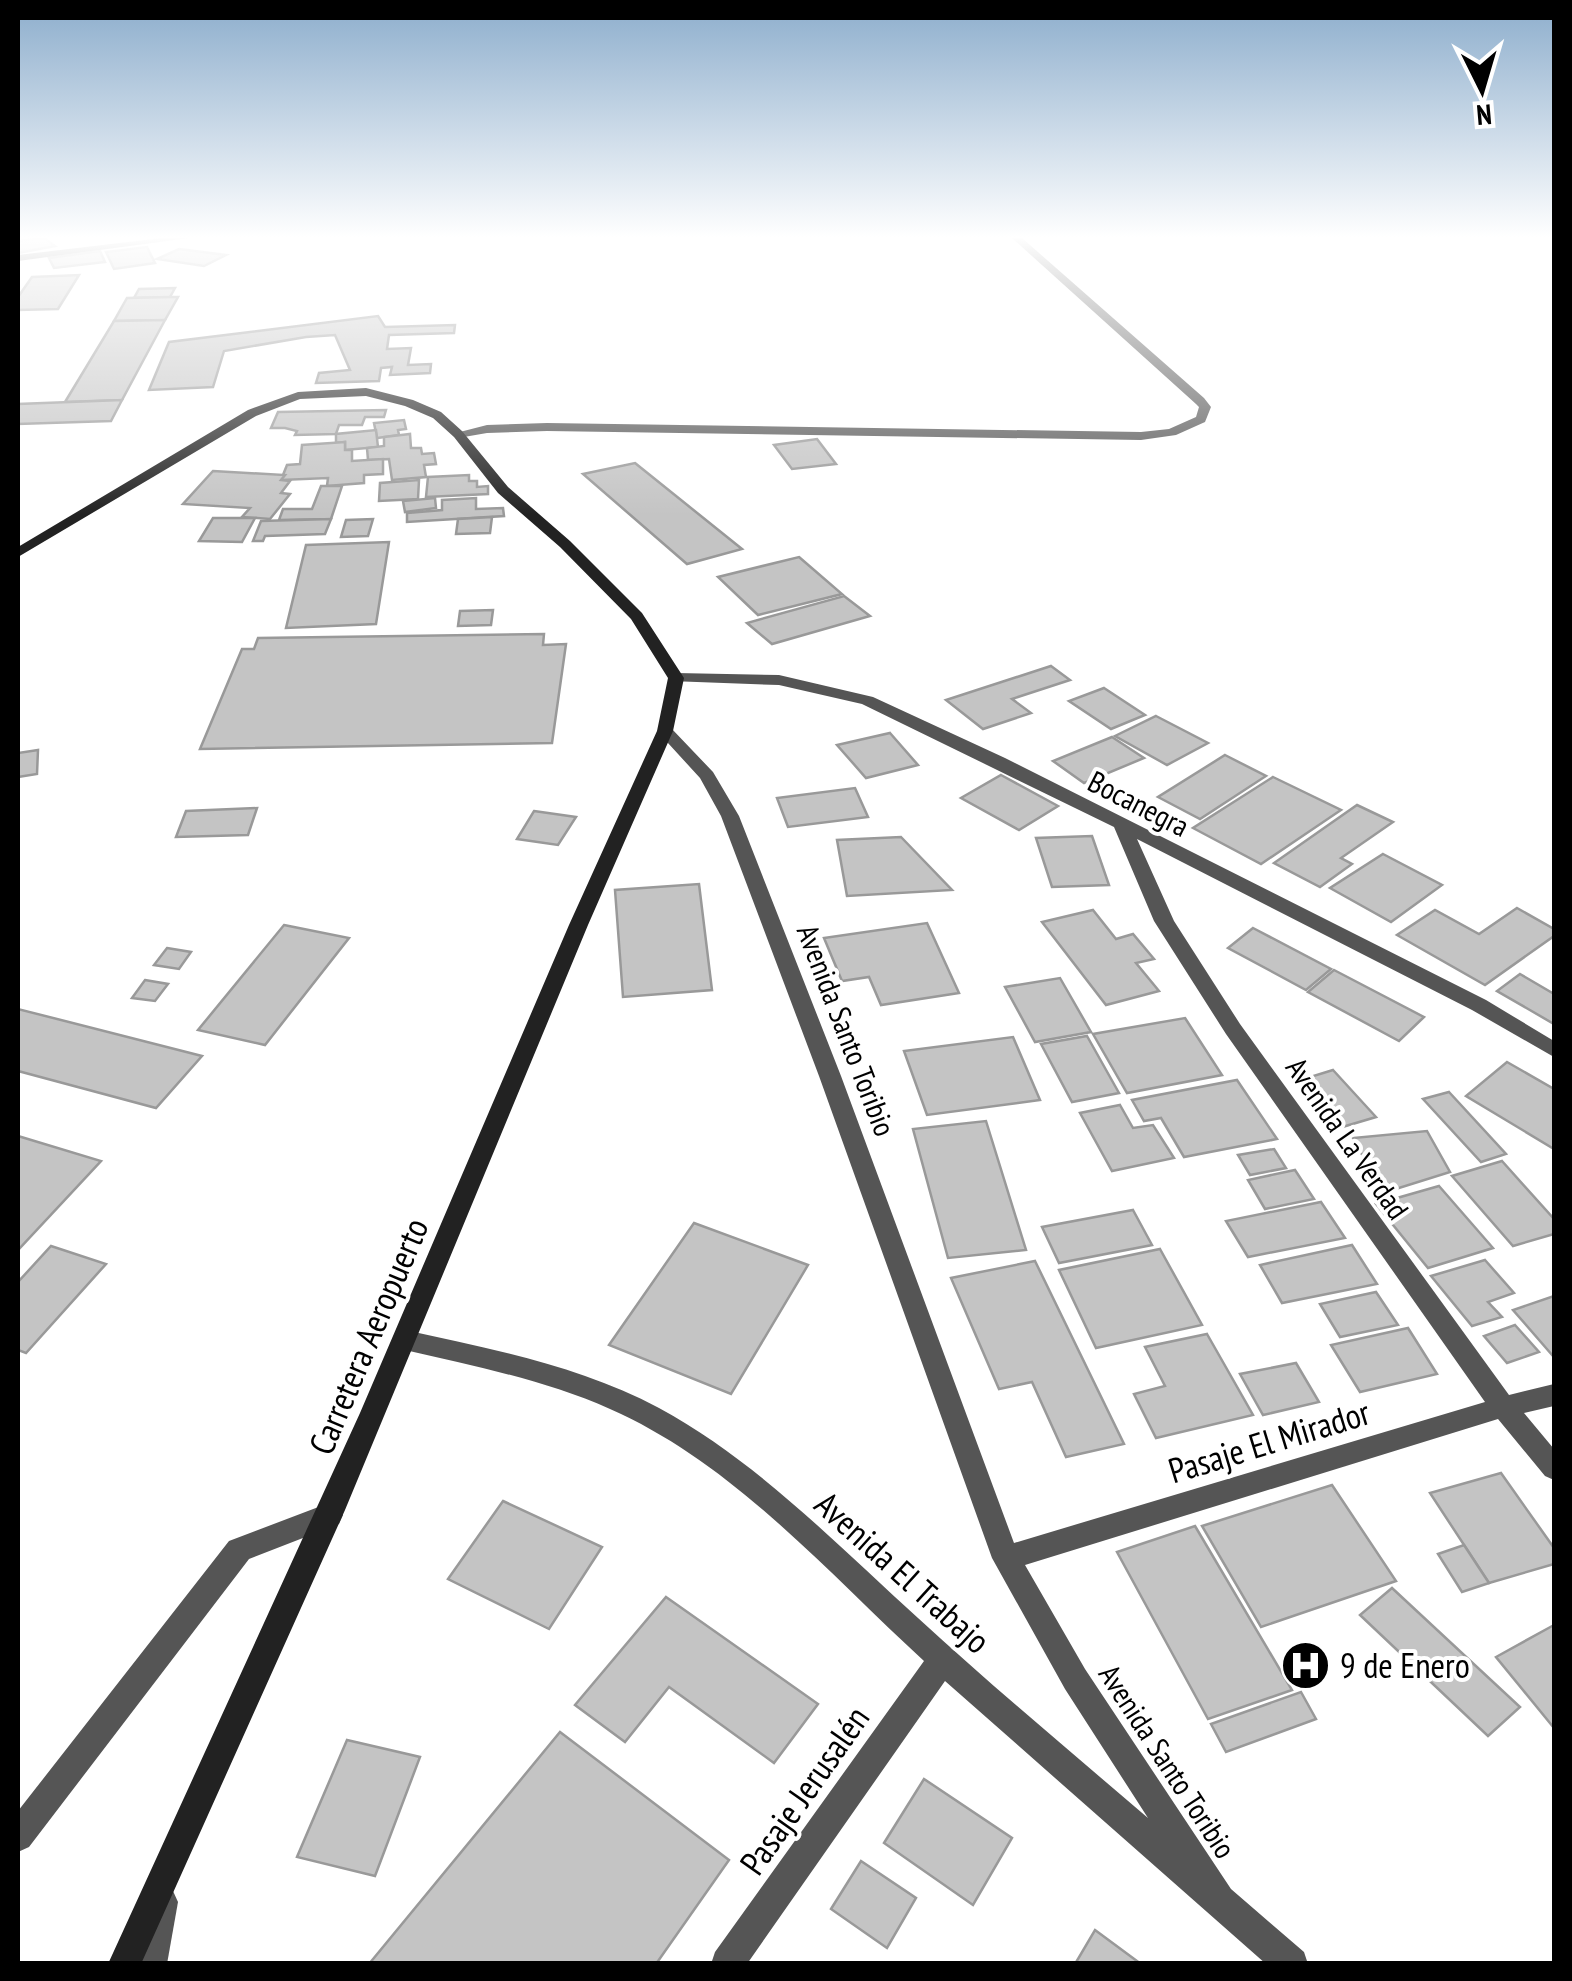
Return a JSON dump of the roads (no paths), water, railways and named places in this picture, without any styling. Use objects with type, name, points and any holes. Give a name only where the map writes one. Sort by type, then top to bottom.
[{"type":"main road","points":[[18,553],[252,413],[298,396],[366,392],[423,409],[458,434],[503,490],[566,544],[636,616],[676,678],[665,732]]},
{"type":"main road","name":"Carretera Aeropuerto","points":[[124,1964],[329,1514],[665,732]]},
{"type":"street","points":[[458,434],[487,428],[547,427],[1141,436],[1172,432],[1201,420],[1206,407],[1121,330]]},
{"type":"street","name":"Bocanegra","points":[[676,678],[779,680],[830,688],[866,700],[1479,1004],[1554,1050]]},
{"type":"street","name":"Avenida Santo Toribio","points":[[665,732],[707,776],[730,816],[830,1076],[1006,1558],[1076,1679],[1219,1898]]},
{"type":"street","name":"Avenida La Verdad","points":[[1122,825],[1164,921],[1233,1029],[1503,1407],[1554,1468]]},
{"type":"street","name":"Avenida El Trabajo","points":[[405,1340],[514,1365],[647,1415],[721,1460],[942,1660],[1292,1964]]},
{"type":"street","name":"Pasaje El Mirador","points":[[1006,1558],[1503,1407],[1554,1395]]},
{"type":"street","points":[[18,1836],[239,1550],[329,1514]]},
{"type":"street","name":"Pasaje Jerusalén","points":[[728,1964],[942,1660]]},
{"type":"street","points":[[150,1964],[172,1852]]},
{"type":"place","name":"9 de Enero","points":[[1305,1665]]}]
